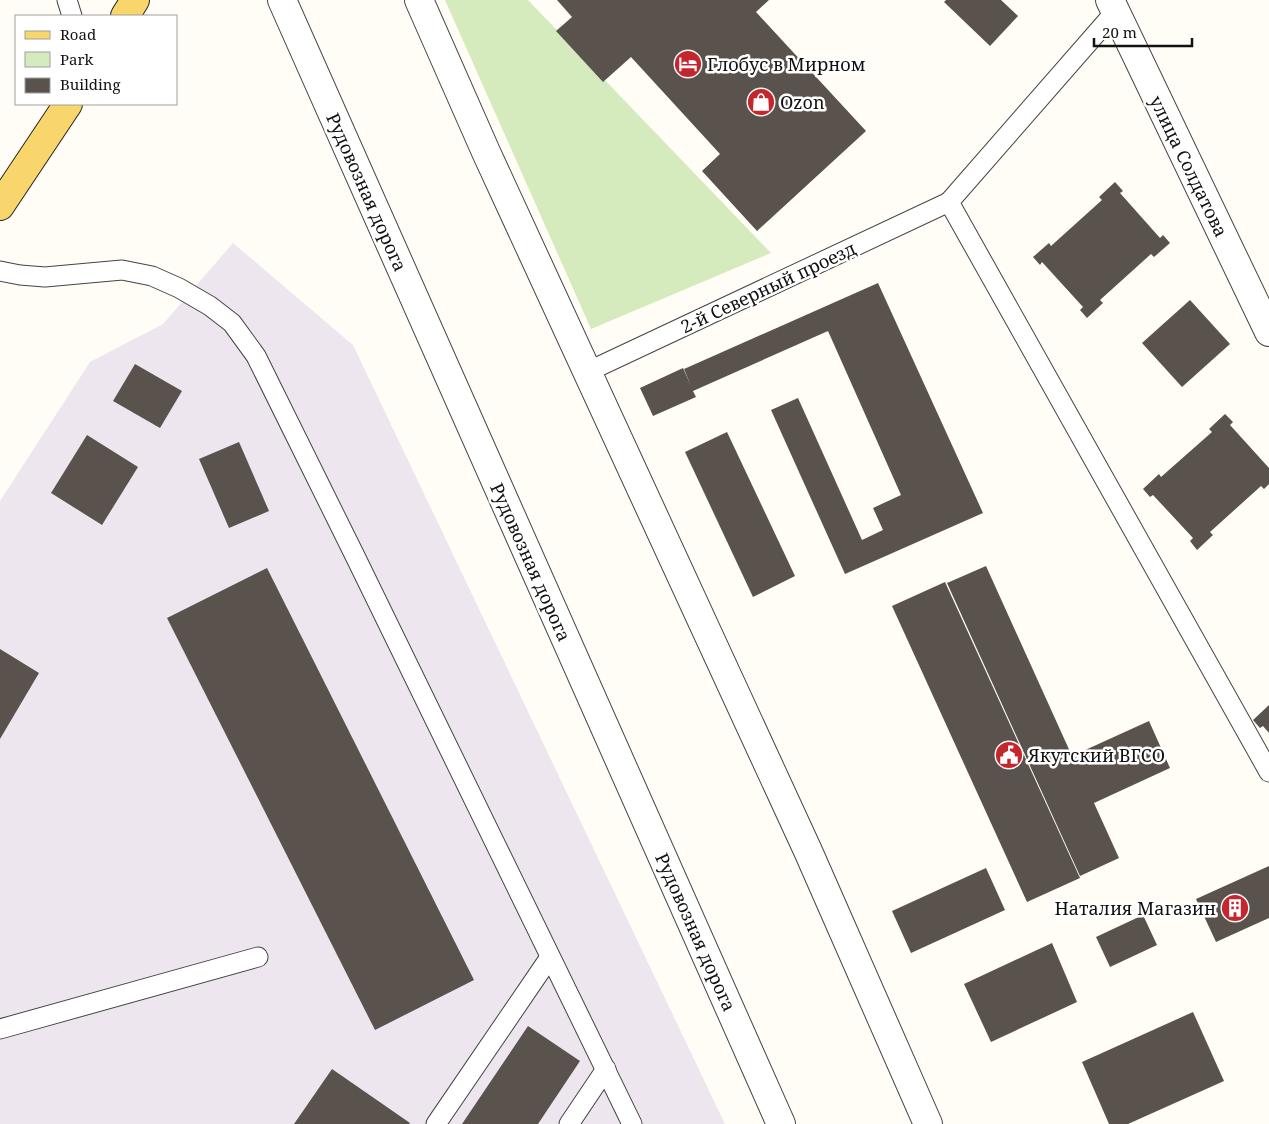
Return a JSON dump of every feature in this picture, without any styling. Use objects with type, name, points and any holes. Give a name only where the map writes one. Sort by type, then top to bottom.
[{"type":"main road","points":[[126,15],[135,0]]},
{"type":"main road","points":[[0,206],[67,105]]},
{"type":"street","name":"Рудовозная дорога","points":[[282,0],[781,1124]]},
{"type":"street","points":[[419,0],[486,152],[808,851],[928,1124]]},
{"type":"street","name":"улица Солдатова","points":[[1113,6],[1269,332]]},
{"type":"lane","points":[[67,0],[72,15]]},
{"type":"lane","points":[[1113,6],[949,202],[1269,772]]},
{"type":"lane","name":"2-й Северный проезд","points":[[587,372],[949,202]]},
{"type":"lane","points":[[0,270],[20,275],[45,277],[122,270],[152,276],[179,288],[210,306],[232,323],[256,356],[632,1124]]},
{"type":"lane","points":[[436,1124],[550,956]]},
{"type":"lane","points":[[0,1029],[258,957]]},
{"type":"lane","points":[[570,1124],[606,1069]]},
{"type":"shaded area","points":[[233,243],[353,345],[725,1124],[0,1124],[0,501],[90,362],[163,324]]},
{"type":"green space","points":[[445,0],[528,0],[771,253],[591,329]]},
{"type":"building","points":[[557,0],[769,0],[756,12],[866,131],[757,231],[702,171],[720,154],[631,57],[603,82],[556,31],[572,17]]},
{"type":"building","points":[[946,0],[1001,0],[1018,16],[990,46],[944,2]]},
{"type":"building","points":[[1115,182],[1123,191],[1120,193],[1160,238],[1163,235],[1170,243],[1154,257],[1151,254],[1100,300],[1103,303],[1087,318],[1080,310],[1083,307],[1042,262],[1040,265],[1033,257],[1049,243],[1051,246],[1102,200],[1099,197]]},
{"type":"building","points":[[878,283],[983,513],[845,574],[771,410],[798,398],[862,540],[883,530],[873,508],[901,495],[828,331],[693,391],[696,397],[653,416],[640,388],[683,368],[691,386],[684,369]]},
{"type":"building","points":[[1190,300],[1230,344],[1182,387],[1142,343]]},
{"type":"building","points":[[135,364],[182,391],[160,428],[113,401]]},
{"type":"building","points":[[1225,414],[1233,422],[1230,425],[1269,468],[1269,484],[1264,489],[1261,486],[1210,532],[1213,535],[1197,550],[1190,541],[1193,538],[1153,495],[1150,497],[1143,489],[1159,474],[1161,477],[1212,432],[1209,429]]},
{"type":"building","points":[[727,432],[795,576],[753,597],[685,452]]},
{"type":"building","points":[[87,435],[138,467],[102,525],[51,493]]},
{"type":"building","points":[[239,442],[269,511],[229,528],[199,459]]},
{"type":"building","points":[[986,566],[1072,756],[1149,721],[1170,768],[1094,803],[1119,858],[1080,876],[947,583]]},
{"type":"building","points":[[267,568],[474,980],[375,1030],[167,618]]},
{"type":"building","points":[[945,582],[1080,878],[1027,902],[892,606]]},
{"type":"building","points":[[0,649],[39,673],[0,739]]},
{"type":"building","points":[[1269,705],[1269,733],[1263,726],[1260,728],[1253,720]]},
{"type":"building","name":"Наталия Магазин","points":[[1269,866],[1269,918],[1216,942],[1196,899]]},
{"type":"building","points":[[986,868],[1005,910],[911,953],[892,911]]},
{"type":"building","points":[[1143,915],[1157,945],[1110,967],[1096,937]]},
{"type":"building","points":[[1052,943],[1077,1002],[991,1042],[964,984]]},
{"type":"building","points":[[1193,1012],[1224,1081],[1128,1124],[1109,1124],[1082,1062]]},
{"type":"building","points":[[528,1026],[580,1061],[538,1124],[462,1124]]},
{"type":"building","points":[[332,1069],[410,1123],[294,1124]]},
{"type":"place","name":"Глобус в Мирном","points":[[688,64]]},
{"type":"place","name":"Ozon","points":[[761,102]]},
{"type":"place","name":"Якутский ВГСО","points":[[1009,755]]},
{"type":"place","name":"Наталия Магазин","points":[[1235,908]]}]
